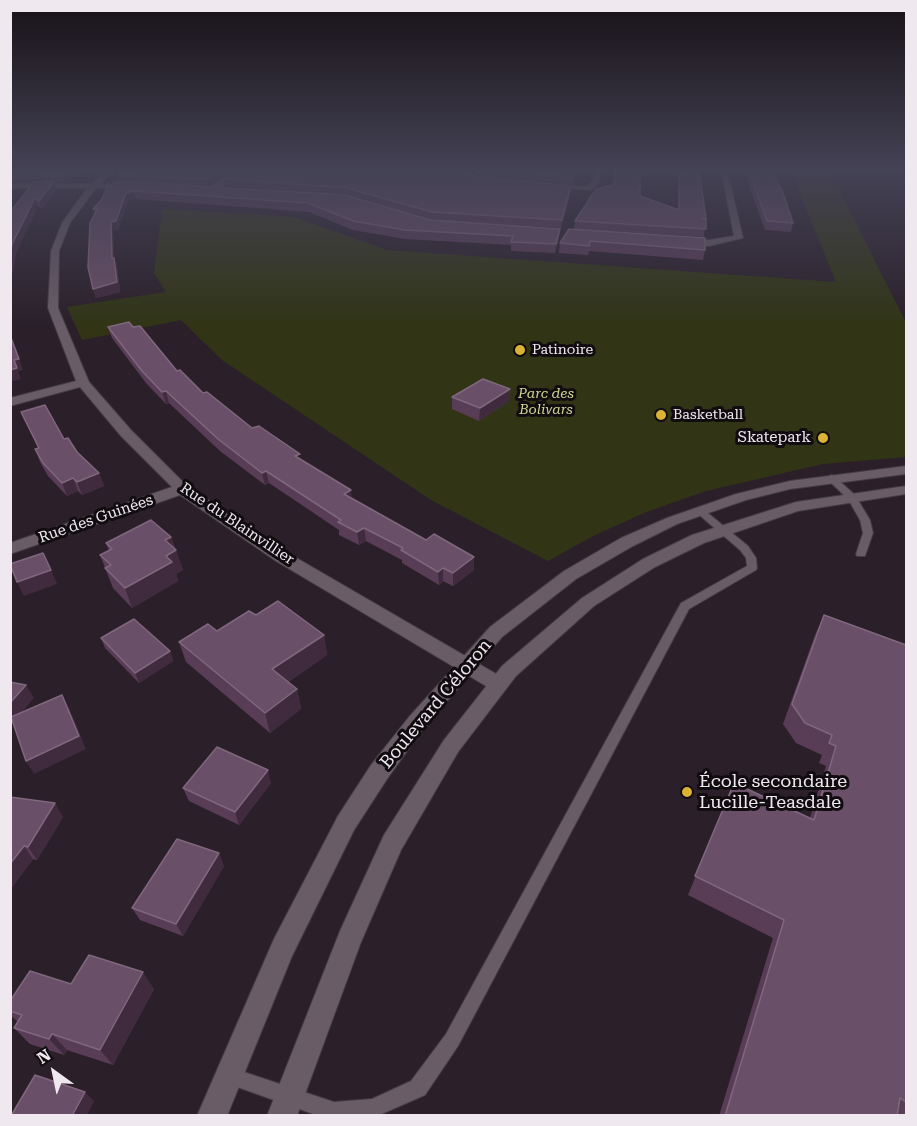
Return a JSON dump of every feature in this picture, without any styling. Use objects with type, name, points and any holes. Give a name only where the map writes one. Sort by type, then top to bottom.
[{"type":"street","name":"Rue du Blainvillier","points":[[67,222],[54,251],[53,308],[83,383],[126,433],[182,489],[282,557],[498,684]]},
{"type":"street","points":[[676,241],[709,243],[739,238],[735,222]]},
{"type":"street","points":[[10,402],[83,383]]},
{"type":"street","name":"Boulevard Céloron","points":[[212,1116],[296,920],[346,823],[410,730],[464,666],[512,617],[570,575],[627,542],[700,511],[773,489],[831,478],[906,470]]},
{"type":"street","name":"Rue des Guinées","points":[[10,549],[182,489]]},
{"type":"street","points":[[286,1106],[349,940],[392,843],[450,746],[498,684],[538,643],[588,602],[649,563],[724,529],[796,507],[906,490]]},
{"type":"lane","points":[[831,478],[852,497],[867,528],[861,554]]},
{"type":"lane","points":[[229,1076],[286,1106],[334,1111],[353,1112],[372,1108],[418,1088],[452,1040],[685,606],[749,572],[752,568],[750,554],[724,529],[700,511]]},
{"type":"green space","name":"Parc des Bolivars","points":[[160,222],[307,222],[387,250],[836,282],[811,222],[855,222],[906,323],[906,457],[823,464],[706,491],[646,512],[593,536],[548,561],[431,500],[222,360],[181,320],[82,340],[67,307],[166,292],[154,273]]},
{"type":"building","points":[[10,222],[23,222],[12,244],[10,255]]},
{"type":"building","points":[[111,222],[112,258],[114,258],[117,282],[93,289],[88,267],[90,223],[113,222]]},
{"type":"building","points":[[356,222],[452,222],[560,229],[556,244],[511,242],[513,236],[405,230]]},
{"type":"building","points":[[584,222],[706,222],[706,229]]},
{"type":"building","points":[[569,229],[705,238],[705,250],[590,241],[589,246],[560,243]]},
{"type":"building","points":[[129,322],[133,327],[140,326],[177,371],[180,370],[203,393],[207,392],[252,428],[259,426],[300,454],[295,456],[351,490],[344,494],[426,540],[434,534],[474,557],[453,573],[443,568],[438,572],[401,550],[403,548],[364,528],[357,532],[338,522],[341,520],[266,471],[262,473],[218,439],[166,391],[162,392],[142,371],[108,327]]},
{"type":"building","points":[[10,335],[19,359],[14,360],[17,368],[10,370]]},
{"type":"building","points":[[483,379],[510,389],[480,408],[452,397]]},
{"type":"building","points":[[45,405],[64,439],[68,438],[77,452],[99,473],[77,482],[73,478],[62,483],[43,463],[35,449],[39,448],[21,412]]},
{"type":"building","points":[[151,520],[171,537],[165,540],[176,550],[166,556],[172,562],[125,588],[105,568],[111,565],[100,555],[112,549],[106,543]]},
{"type":"building","points":[[43,553],[51,570],[17,582],[10,564]]},
{"type":"building","points":[[278,601],[324,635],[272,669],[297,689],[265,713],[179,642],[208,624],[217,631],[249,611],[256,615]]},
{"type":"building","points":[[824,615],[906,645],[906,1102],[900,1098],[897,1116],[725,1116],[784,920],[695,876],[734,783],[814,820],[836,746],[829,743],[832,735],[805,723],[792,704]]},
{"type":"building","points":[[134,619],[170,651],[135,673],[101,638]]},
{"type":"building","points":[[10,682],[26,685],[10,703]]},
{"type":"building","points":[[62,695],[79,736],[26,761],[11,717]]},
{"type":"building","points":[[217,747],[268,770],[235,812],[183,788]]},
{"type":"building","points":[[10,797],[55,803],[28,847],[24,846],[10,864]]},
{"type":"building","points":[[177,839],[219,853],[176,924],[132,908]]},
{"type":"building","points":[[89,955],[143,972],[100,1050],[52,1034],[49,1039],[14,1028],[22,1015],[10,1011],[10,1001],[30,971],[71,984]]},
{"type":"building","points":[[35,1075],[85,1092],[72,1116],[11,1116]]},
{"type":"place","name":"Patinoire","points":[[520,350]]},
{"type":"place","name":"Basketball","points":[[661,415]]},
{"type":"place","name":"Skatepark","points":[[823,438]]},
{"type":"place","name":"École secondaire Lucille-Teasdale","points":[[687,792]]}]
